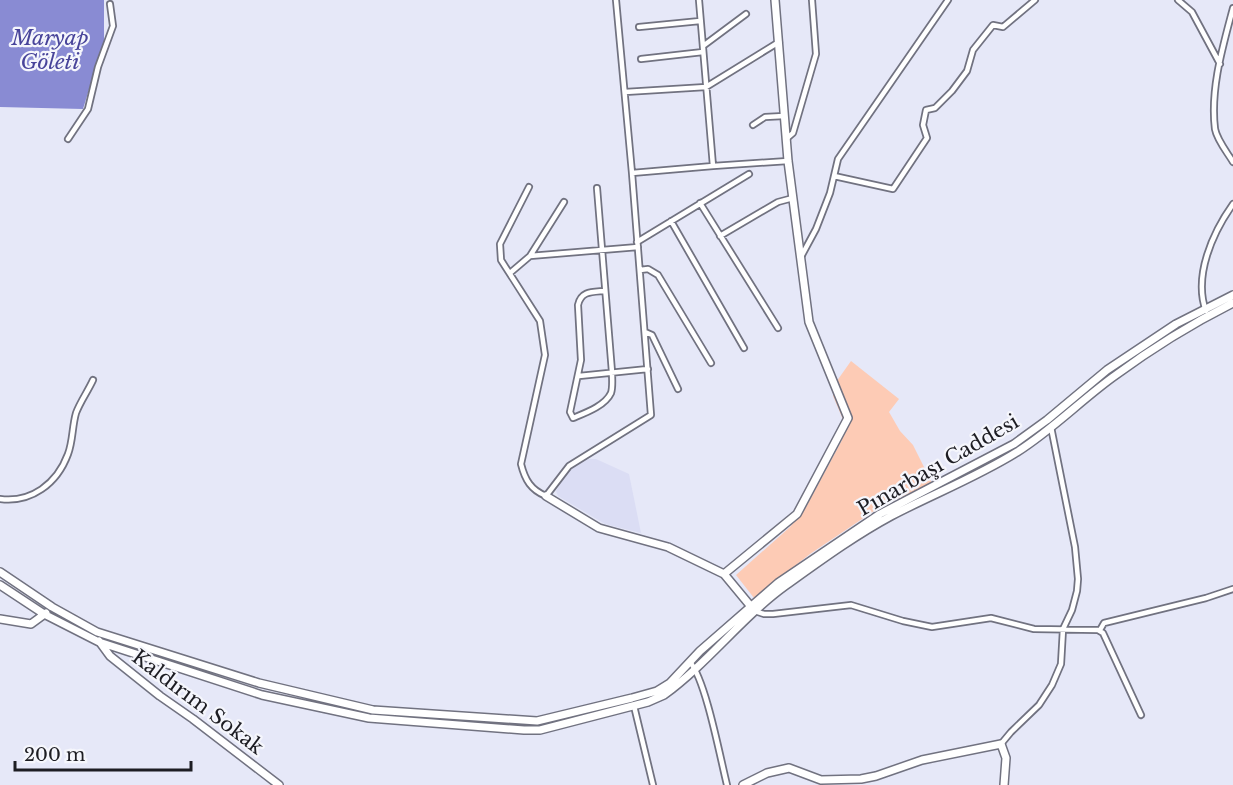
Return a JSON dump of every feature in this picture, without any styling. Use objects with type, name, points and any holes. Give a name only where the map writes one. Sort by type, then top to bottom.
[{"type":"street","points":[[546,496],[569,466],[651,415],[616,0]]},
{"type":"street","points":[[699,0],[713,166]]},
{"type":"street","points":[[724,574],[797,514],[848,418],[809,322],[788,161],[775,0]]},
{"type":"street","points":[[786,139],[794,133],[816,54],[812,0]]},
{"type":"street","points":[[800,257],[816,229],[838,159],[948,0]]},
{"type":"street","points":[[834,176],[893,189],[927,138],[923,125],[926,110],[936,108],[952,92],[967,71],[973,50],[993,25],[1003,27],[1035,0]]},
{"type":"street","points":[[1179,0],[1192,12],[1220,64]]},
{"type":"street","points":[[68,139],[88,109],[98,67],[113,26],[110,4]]},
{"type":"street","points":[[1233,8],[1215,97],[1215,129],[1233,162]]},
{"type":"street","points":[[641,59],[703,49],[746,14]]},
{"type":"street","points":[[639,27],[700,21]]},
{"type":"street","points":[[625,92],[706,87],[779,42]]},
{"type":"street","points":[[753,125],[765,117],[784,116]]},
{"type":"street","points":[[632,173],[788,161]]},
{"type":"street","points":[[530,256],[638,245],[671,221],[749,174]]},
{"type":"street","points":[[529,187],[500,244],[501,260],[540,321],[543,338],[545,355],[521,464],[524,477],[534,491],[599,528],[668,547],[724,574],[753,609],[764,614],[851,606],[932,627],[991,618],[1034,629],[1100,630]]},
{"type":"street","points":[[597,188],[612,391],[599,406],[573,418],[570,412],[581,360],[579,298],[586,293],[604,291]]},
{"type":"street","points":[[720,236],[778,202],[793,198]]},
{"type":"street","points":[[510,273],[530,256],[564,202]]},
{"type":"street","points":[[700,203],[778,327]]},
{"type":"street","points":[[1207,312],[1202,298],[1209,250],[1233,204]]},
{"type":"street","points":[[671,221],[744,348]]},
{"type":"street","points":[[640,270],[648,269],[658,275],[711,363]]},
{"type":"street","name":"Pınarbaşı Caddesi","points":[[753,609],[778,583],[880,514],[1014,444],[1107,370],[1176,324],[1207,312],[1233,295]]},
{"type":"street","points":[[0,572],[52,607],[97,632],[259,683],[373,710],[537,721],[657,690],[670,683],[690,662],[753,609],[858,536],[891,516],[1011,456],[1052,428],[1115,376],[1207,312],[1233,303]]},
{"type":"street","points":[[645,332],[652,335],[678,389]]},
{"type":"street","points":[[579,376],[648,369]]},
{"type":"street","points":[[0,499],[16,500],[31,496],[55,478],[69,453],[77,411],[93,380]]},
{"type":"street","points":[[742,785],[767,773],[789,768],[822,780],[861,779],[922,760],[1001,744],[1039,705],[1052,685],[1061,664],[1064,629],[1076,600],[1078,572],[1052,428],[1047,420]]},
{"type":"street","name":"Kaldırım Sokak","points":[[0,585],[44,614],[99,642],[110,656],[159,696],[279,785]]},
{"type":"street","points":[[1141,715],[1100,630],[1102,624],[1233,589]]},
{"type":"street","points":[[0,619],[31,624],[52,607]]},
{"type":"street","points":[[97,632],[99,642],[262,695],[369,718],[538,730],[634,706],[664,695],[695,668],[753,609]]},
{"type":"street","points":[[690,662],[695,668],[710,714],[727,785]]},
{"type":"street","points":[[634,706],[653,785]]},
{"type":"street","points":[[1001,744],[1006,758],[1004,785]]},
{"type":"shaded area","points":[[851,361],[899,399],[889,412],[900,431],[913,445],[932,483],[880,507],[810,554],[754,598],[736,575],[790,527],[806,507],[842,440],[844,422],[833,396],[834,385]]},
{"type":"shaded area","points":[[587,459],[596,459],[629,474],[641,533],[605,524],[558,496],[556,491],[569,469]]},
{"type":"water","name":"Maryap Göleti","points":[[0,0],[104,0],[104,41],[83,109],[0,107]]}]
